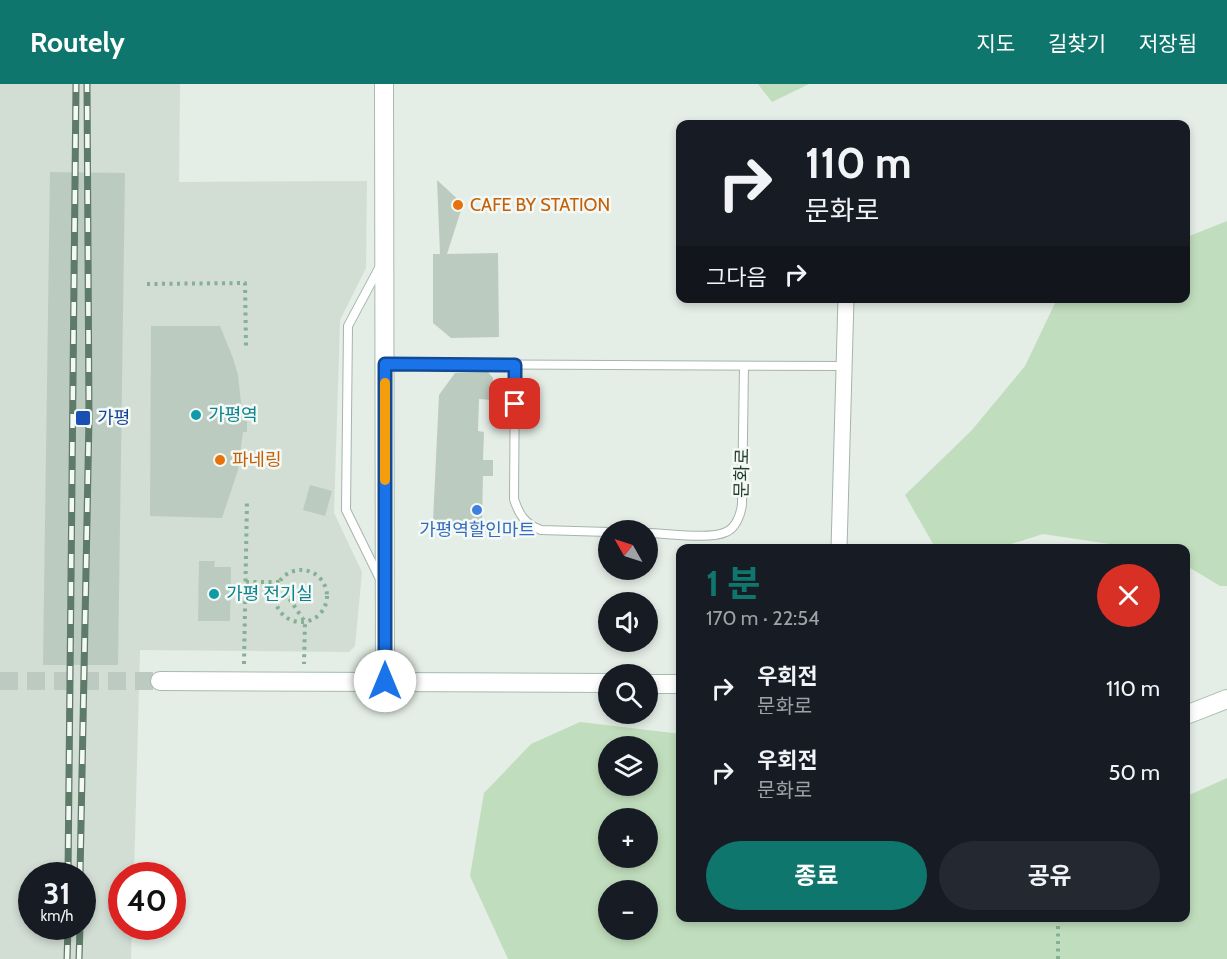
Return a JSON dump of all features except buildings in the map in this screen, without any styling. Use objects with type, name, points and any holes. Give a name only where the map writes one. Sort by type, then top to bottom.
[{"type":"street","points":[[384,84],[385,681]]},
{"type":"street","points":[[839,544],[846,303]]},
{"type":"street","points":[[160,681],[598,683]]},
{"type":"street","points":[[658,684],[676,684]]},
{"type":"street","points":[[1190,713],[1227,699]]},
{"type":"lane","points":[[385,590],[346,510],[348,326],[386,257]]},
{"type":"lane","points":[[385,364],[844,366]]},
{"type":"lane","points":[[515,365],[514,499],[518,512],[531,527],[541,530],[598,532]]},
{"type":"lane","name":"문화로","points":[[658,533],[715,535],[727,532],[736,522],[742,504],[744,366]]},
{"type":"path","points":[[147,284],[245,283],[246,346]]},
{"type":"path","points":[[243,680],[247,500]]},
{"type":"path","points":[[292,571],[310,571],[319,574],[327,590],[327,599],[319,614],[305,622],[289,619],[277,608],[275,591],[278,582],[292,571]]},
{"type":"path","points":[[246,582],[278,582]]},
{"type":"path","points":[[278,582],[305,622],[303,681]]},
{"type":"path","points":[[1058,922],[1058,959]]},
{"type":"shaded area","points":[[0,84],[180,84],[179,182],[367,181],[366,268],[340,320],[334,513],[362,572],[355,646],[349,652],[140,650],[134,862],[108,862],[108,940],[132,940],[131,959],[0,959]]},
{"type":"green space","points":[[758,84],[809,84],[772,102]]},
{"type":"green space","points":[[1227,221],[1227,586],[1220,586],[1190,568],[1190,544],[1110,544],[1043,534],[1011,544],[933,544],[905,495],[972,430],[1025,366],[1055,303],[1190,303],[1190,236]]},
{"type":"green space","points":[[580,722],[676,733],[676,922],[1190,922],[1190,795],[1227,778],[1227,959],[508,959],[470,876],[484,793],[531,744]]},
{"type":"tunnel","points":[[0,681],[160,681]]},
{"type":"railway","points":[[68,862],[76,84]]},
{"type":"railway","points":[[80,862],[89,418],[87,84]]},
{"type":"railway","points":[[67,959],[68,940]]},
{"type":"railway","points":[[79,959],[80,940]]},
{"type":"slow traffic","points":[[385,383],[385,480]]},
{"type":"place","name":"CAFE BY STATION","points":[[458,205]]},
{"type":"place","name":"가평역","points":[[196,415]]},
{"type":"place","name":"가평","points":[[83,418]]},
{"type":"place","name":"파네링","points":[[220,460]]},
{"type":"place","name":"가평역할인마트","points":[[477,510]]},
{"type":"place","name":"가평 전기실","points":[[214,594]]},
{"type":"route","points":[[385,681],[385,364],[515,365],[515,404]]}]
